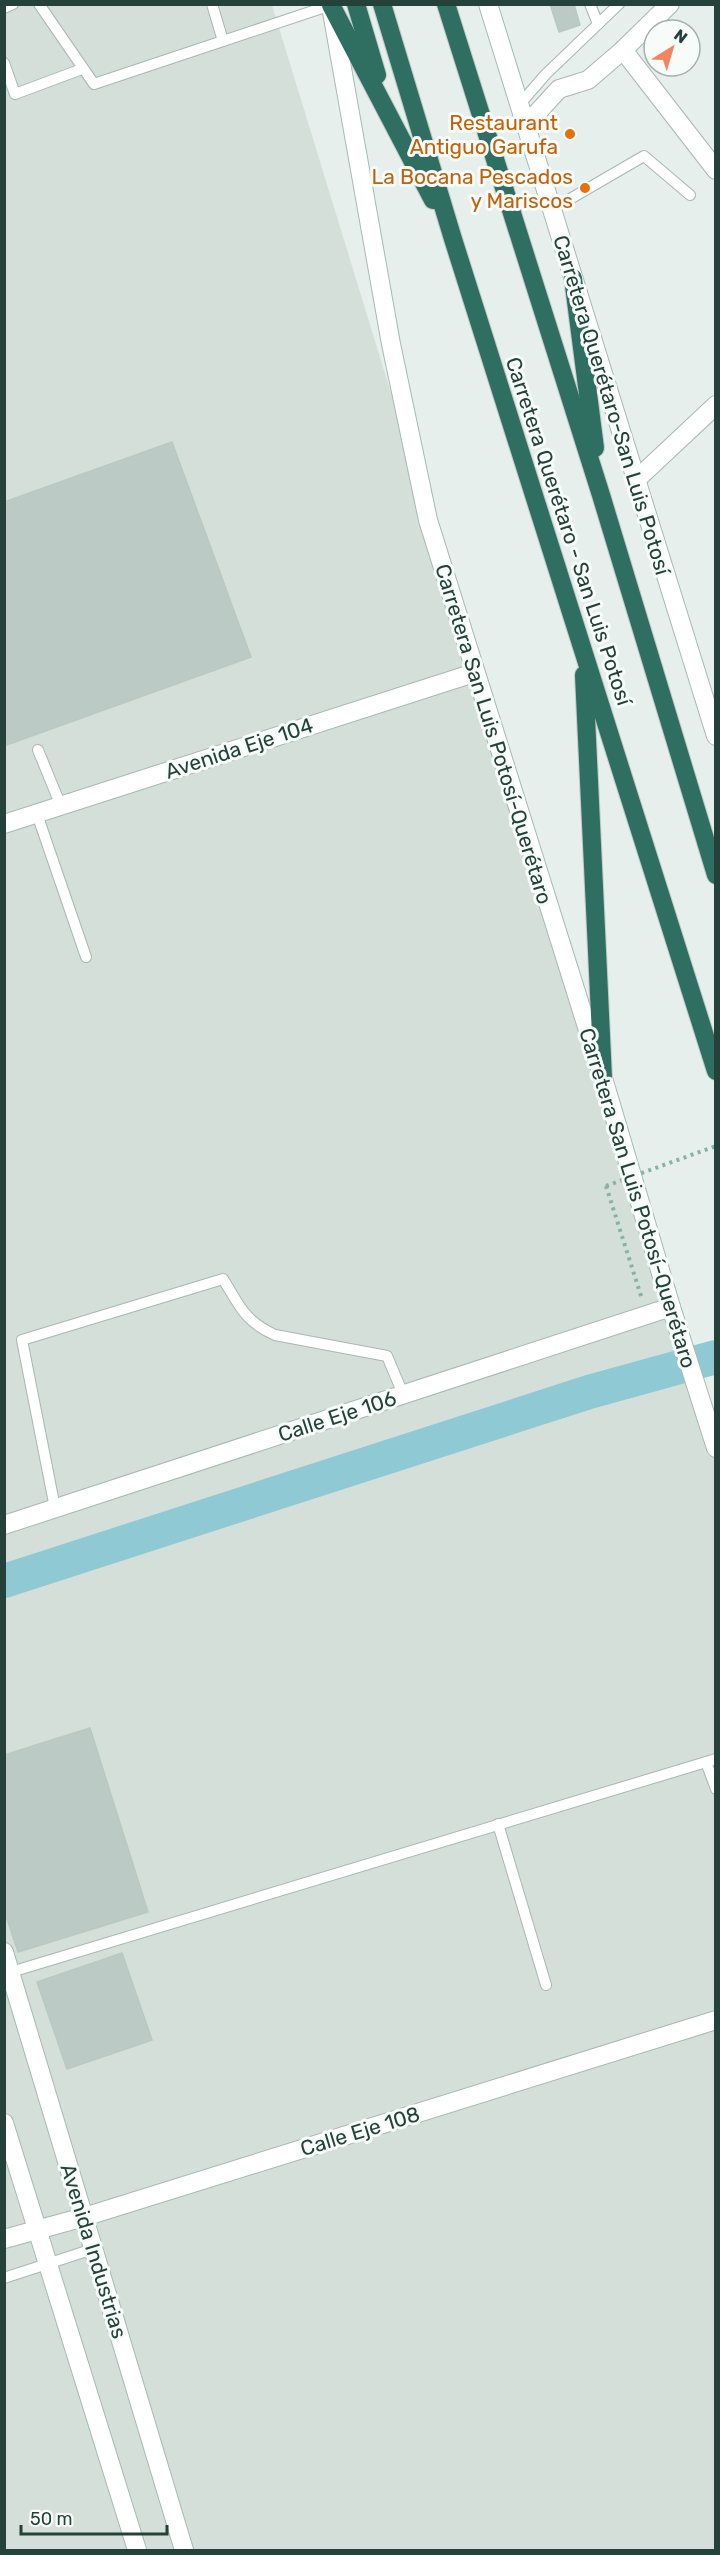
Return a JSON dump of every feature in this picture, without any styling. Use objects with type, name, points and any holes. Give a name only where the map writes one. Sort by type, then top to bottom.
[{"type":"highway","points":[[356,4],[390,118]]},
{"type":"highway","name":"Carretera Querétaro - San Luis Potosí","points":[[381,4],[716,1071]]},
{"type":"highway","name":"Carretera Querétaro - San Luis Potosí","points":[[446,4],[601,495],[716,875]]},
{"type":"highway","points":[[331,5],[453,239]]},
{"type":"highway","points":[[573,278],[601,495]]},
{"type":"highway","points":[[583,650],[603,1078]]},
{"type":"main road","name":"Carretera Querétaro-San Luis Potosí","points":[[488,4],[716,736]]},
{"type":"main road","points":[[525,126],[559,89],[588,80],[670,4]]},
{"type":"main road","name":"Carretera San Luis Potosí-Querétaro","points":[[331,5],[389,332],[428,520],[474,673],[603,1078],[670,1307],[716,1448]]},
{"type":"main road","points":[[623,50],[716,170]]},
{"type":"main road","points":[[636,480],[716,405]]},
{"type":"main road","name":"Avenida Eje 104","points":[[4,824],[474,673]]},
{"type":"main road","name":"Calle Eje 106","points":[[4,1525],[670,1307]]},
{"type":"main road","name":"Avenida Industrias","points":[[4,1952],[184,2550]]},
{"type":"main road","name":"Calle Eje 108","points":[[4,2239],[84,2217],[716,2020]]},
{"type":"main road","points":[[4,2123],[137,2550]]},
{"type":"lane","points":[[4,8],[13,4]]},
{"type":"lane","points":[[39,4],[94,84],[331,5]]},
{"type":"lane","points":[[212,4],[224,41]]},
{"type":"lane","points":[[590,4],[598,24]]},
{"type":"lane","points":[[519,105],[546,74],[619,4]]},
{"type":"lane","points":[[4,63],[15,94],[82,69]]},
{"type":"lane","points":[[546,74],[559,89]]},
{"type":"lane","points":[[552,210],[644,156],[690,195]]},
{"type":"lane","points":[[38,750],[61,806]]},
{"type":"lane","points":[[37,814],[86,957]]},
{"type":"lane","points":[[56,1508],[22,1340],[223,1279],[247,1319],[261,1329],[275,1335],[387,1356],[403,1394]]},
{"type":"lane","points":[[11,1972],[711,1761],[716,1789]]},
{"type":"lane","points":[[498,1824],[546,1985]]},
{"type":"lane","points":[[4,2278],[93,2250]]},
{"type":"path","points":[[647,1314],[606,1185],[716,1146]]},
{"type":"shaded area","points":[[5,5],[272,5],[715,1450],[715,2550],[5,2550]]},
{"type":"building","points":[[550,4],[574,4],[580,25],[559,32]]},
{"type":"building","points":[[172,442],[251,657],[4,746],[4,502]]},
{"type":"building","points":[[90,1728],[148,1912],[18,1952],[4,1910],[4,1755]]},
{"type":"building","points":[[122,1953],[152,2040],[67,2069],[37,1982]]},
{"type":"waterway","points":[[4,1581],[589,1392],[716,1357]]},
{"type":"place","name":"Restaurant Antiguo Garufa","points":[[570,134]]},
{"type":"place","name":"La Bocana Pescados y Mariscos","points":[[585,188]]}]
